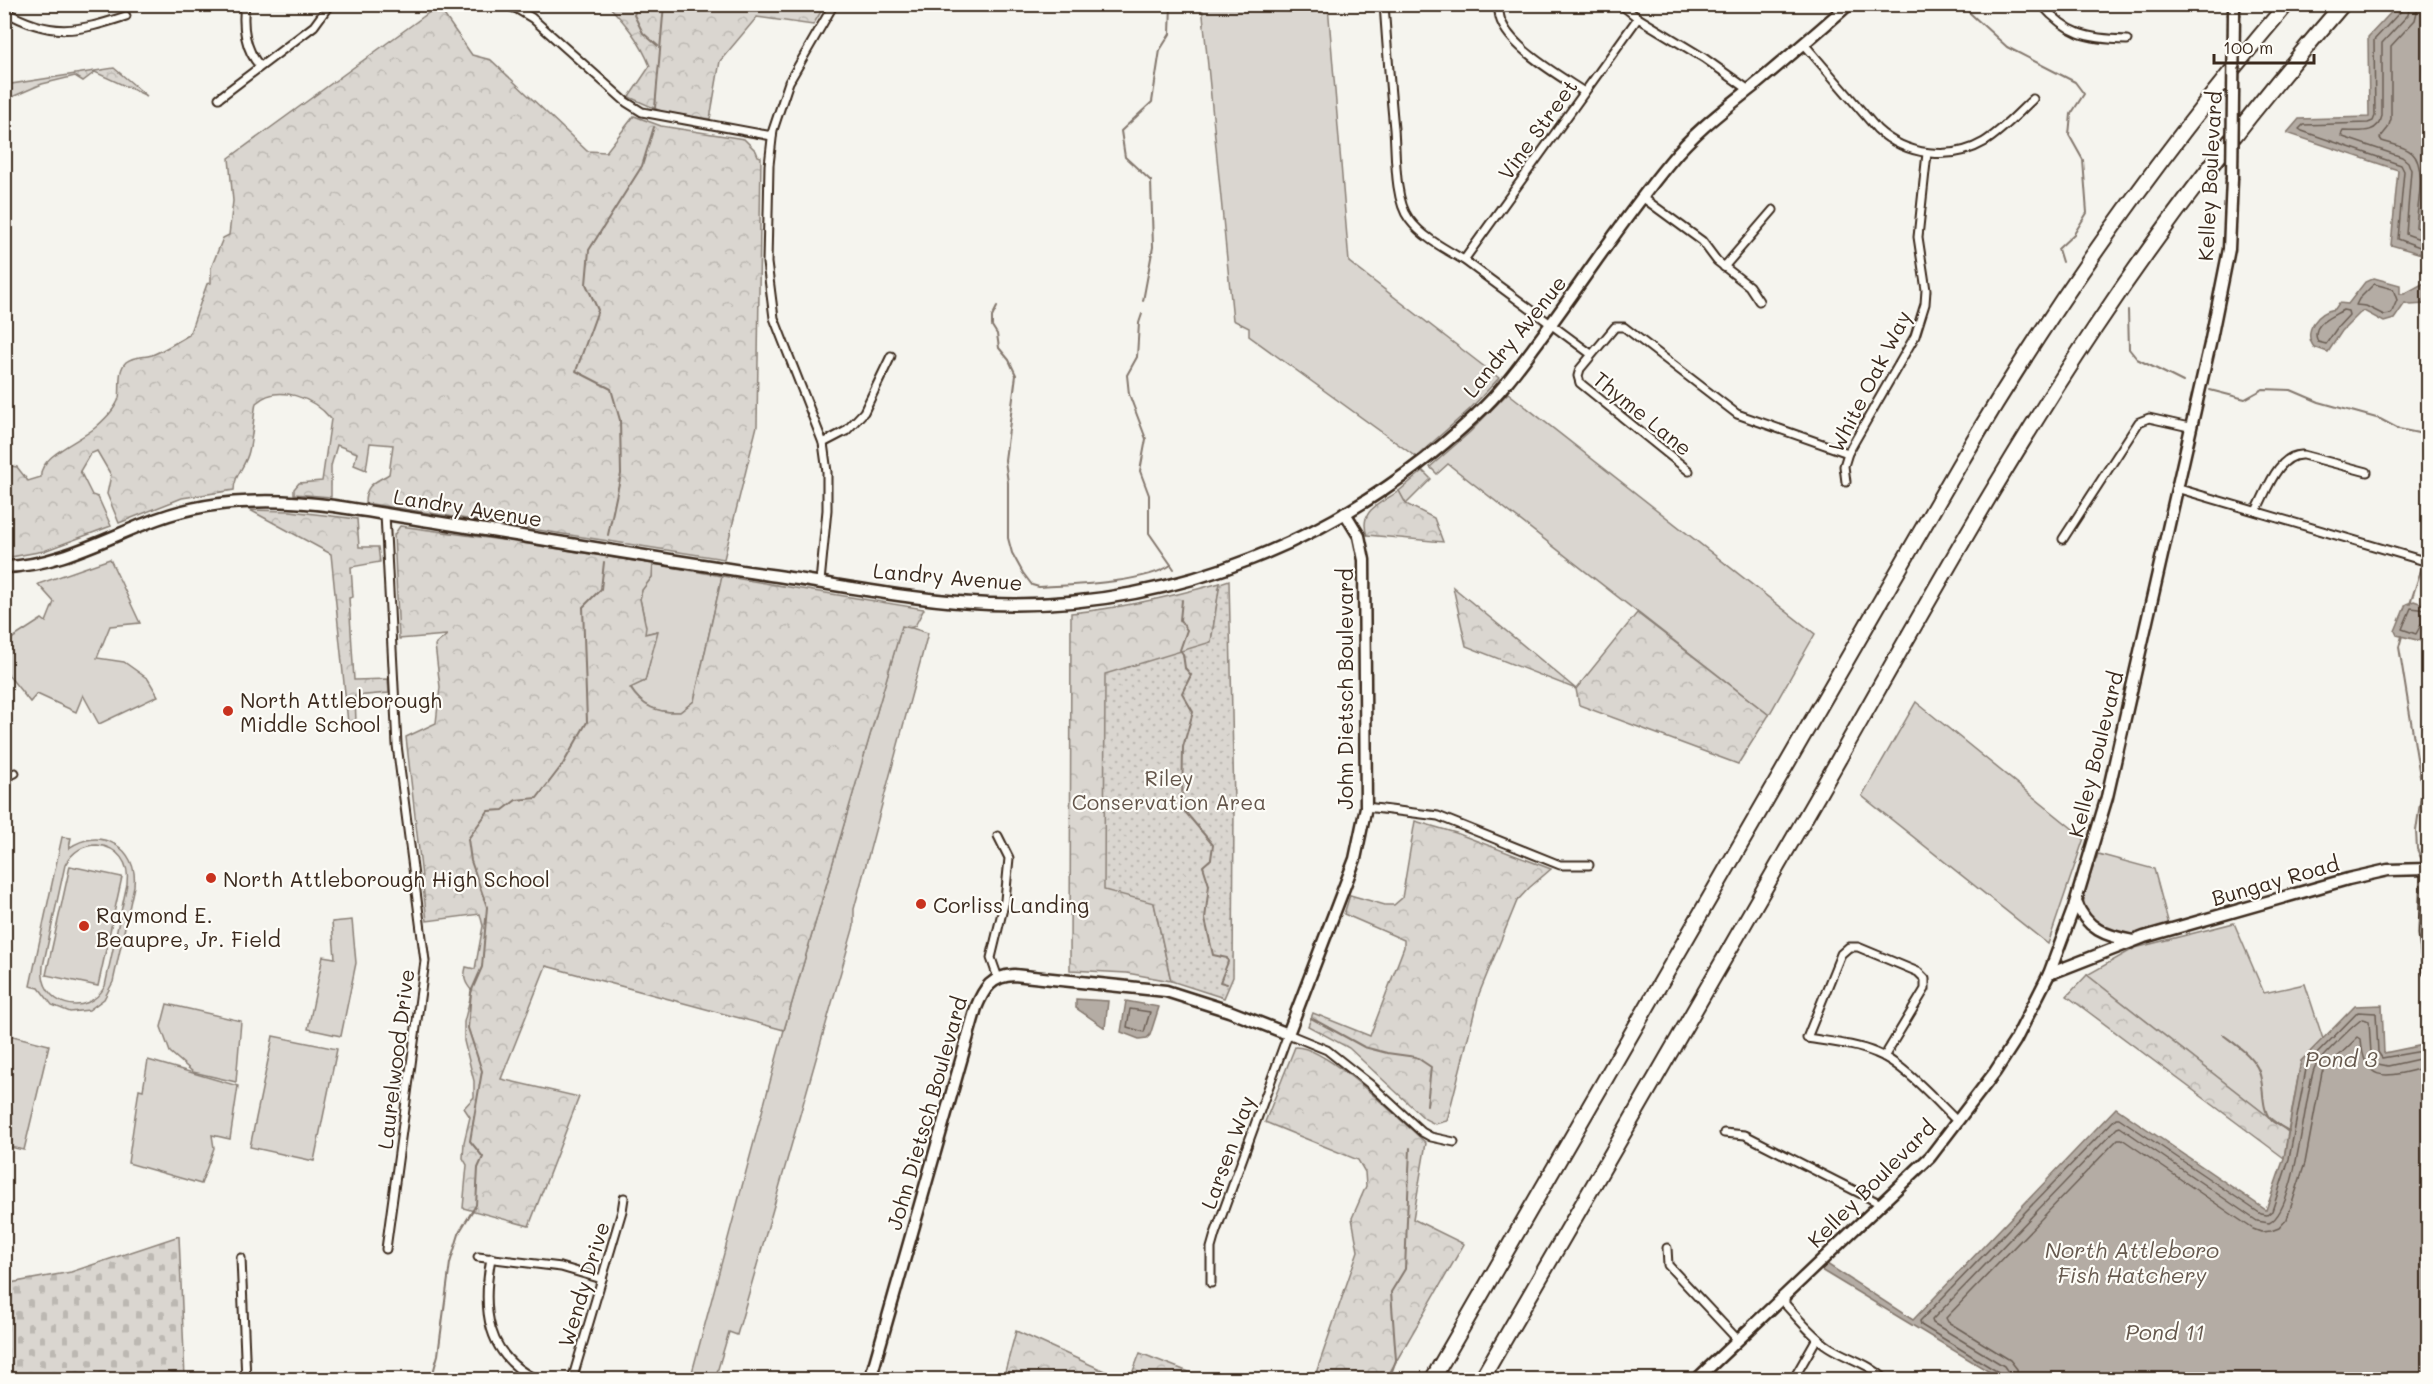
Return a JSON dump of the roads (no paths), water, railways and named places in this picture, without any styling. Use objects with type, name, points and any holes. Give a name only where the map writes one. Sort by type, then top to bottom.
[{"type":"highway","points":[[1432,1380],[2009,381],[2067,292],[2142,185],[2287,4]]},
{"type":"highway","points":[[1481,1380],[2034,422],[2096,326],[2180,206],[2255,109],[2343,4]]},
{"type":"street","points":[[245,4],[244,27],[247,43],[252,57],[260,66]]},
{"type":"street","points":[[219,98],[314,26],[330,4]]},
{"type":"street","points":[[502,4],[517,9],[532,18],[626,102],[642,112],[772,136]]},
{"type":"street","points":[[820,582],[827,510],[827,472],[823,443],[774,318],[768,263],[769,165],[772,136],[789,82],[834,4]]},
{"type":"street","points":[[1384,4],[1402,206],[1408,218],[1421,231],[1592,354],[1613,329],[1619,326],[1624,327],[1737,414],[1848,453]]},
{"type":"street","points":[[1498,4],[1501,22],[1511,37],[1584,92]]},
{"type":"street","points":[[1620,4],[1749,90]]},
{"type":"street","name":"Landry Avenue","points":[[4,567],[62,556],[160,518],[229,503],[296,501],[820,582],[981,603],[1046,603],[1117,597],[1194,580],[1248,562],[1284,546],[1389,486],[1435,453],[1509,382],[1674,156],[1693,137],[1849,4]]},
{"type":"street","points":[[2041,4],[2063,26],[2080,34],[2097,39],[2127,40]]},
{"type":"street","name":"Kelley Boulevard","points":[[1696,1380],[1930,1157],[1958,1122],[2015,1041],[2049,974],[2076,902],[2107,796],[2189,427],[2210,344],[2229,249],[2234,9]]},
{"type":"street","points":[[4,11],[25,23],[64,30],[90,26],[126,16]]},
{"type":"street","name":"Vine Street","points":[[1464,260],[1638,18]]},
{"type":"street","points":[[1804,44],[1876,129],[1904,147],[1927,153],[1952,153],[1981,143],[2000,130],[2033,99]]},
{"type":"street","name":"White Oak Way","points":[[1846,482],[1844,466],[1848,453],[1915,336],[1922,315],[1926,290],[1917,237],[1927,153]]},
{"type":"street","points":[[1642,197],[1702,241],[1724,267],[1749,286],[1758,301]]},
{"type":"street","points":[[1724,267],[1773,210]]},
{"type":"street","name":"Thyme Lane","points":[[1592,354],[1580,369],[1578,379],[1583,387],[1689,471]]},
{"type":"street","points":[[823,443],[846,431],[864,412],[891,356]]},
{"type":"street","points":[[2063,539],[2139,422],[2149,418],[2189,427]]},
{"type":"street","points":[[2256,511],[2282,465],[2292,456],[2303,455],[2367,472]]},
{"type":"street","points":[[2176,488],[2428,562]]},
{"type":"street","name":"John Dietsch Boulevard","points":[[1287,1034],[1355,859],[1365,807],[1364,560],[1359,536],[1345,513]]},
{"type":"street","name":"Laurelwood Drive","points":[[385,514],[397,745],[425,962],[386,1249]]},
{"type":"street","points":[[4,778],[15,773]]},
{"type":"street","points":[[1365,807],[1438,816],[1560,865],[1589,865]]},
{"type":"street","points":[[998,836],[1009,858],[1009,866],[1005,900],[991,958],[998,978],[1014,975],[1166,991],[1229,1011],[1327,1050],[1371,1085],[1422,1132],[1431,1137],[1454,1142]]},
{"type":"street","name":"Bungay Road","points":[[2049,974],[2134,941],[2362,875],[2403,869],[2427,869]]},
{"type":"street","points":[[2427,869],[2423,934],[2427,972]]},
{"type":"street","points":[[2076,902],[2083,918],[2092,927],[2112,937],[2134,941]]},
{"type":"street","points":[[1884,1057],[1925,989],[1925,979],[1918,972],[1858,947],[1849,947],[1841,954],[1807,1038],[1872,1051],[1884,1057],[1958,1122]]},
{"type":"street","name":"John Dietsch Boulevard","points":[[870,1380],[976,1008],[986,987],[998,978]]},
{"type":"street","name":"Larsen Way","points":[[1210,1283],[1211,1248],[1215,1234],[1287,1034]]},
{"type":"street","points":[[1724,1133],[1745,1135],[1881,1204]]},
{"type":"street","name":"Wendy Drive","points":[[572,1380],[624,1197]]},
{"type":"street","points":[[1667,1248],[1668,1265],[1738,1340]]},
{"type":"street","points":[[478,1257],[561,1267],[602,1279]]},
{"type":"street","points":[[241,1258],[246,1380]]},
{"type":"street","points":[[491,1258],[485,1294],[488,1318],[497,1343],[514,1364],[538,1380]]},
{"type":"street","points":[[1785,1295],[1785,1304],[1817,1338],[1829,1348],[1873,1368],[1886,1380]]},
{"type":"street","points":[[1793,1380],[1817,1338]]},
{"type":"water","points":[[2399,4],[2428,5],[2428,256],[2391,245],[2398,170],[2287,133],[2299,119],[2369,117],[2368,37]]},
{"type":"water","points":[[2374,278],[2400,285],[2400,294],[2424,283],[2428,284],[2428,324],[2426,304],[2405,303],[2394,319],[2384,322],[2364,311],[2342,331],[2328,352],[2314,347],[2310,335],[2318,318],[2335,309],[2339,303],[2348,304],[2365,282]]},
{"type":"water","points":[[2414,601],[2428,606],[2428,617],[2421,641],[2397,635],[2395,631],[2406,604]]},
{"type":"water","points":[[1076,999],[1108,1001],[1105,1028],[1076,1008]]},
{"type":"water","points":[[1126,1001],[1159,1007],[1147,1038],[1139,1039],[1121,1032]]},
{"type":"water","name":"North Attleboro Fish Hatchery","points":[[2382,1005],[2384,1053],[2428,1044],[2428,1379],[2001,1379],[1821,1270],[1827,1264],[1913,1320],[2116,1108],[2266,1210],[2284,1158],[2301,1061],[2355,1006]]},
{"type":"waterway","points":[[638,4],[634,15],[643,33],[658,46]]},
{"type":"waterway","points":[[655,108],[664,4]]},
{"type":"waterway","points":[[1143,301],[1153,247],[1151,181],[1125,157],[1121,131],[1152,102],[1160,50],[1170,34],[1171,4]]},
{"type":"waterway","points":[[1960,4],[2007,47],[2075,82],[2084,94],[2071,114],[2069,135],[2083,160],[2087,213],[2074,234],[2058,249],[2062,262]]},
{"type":"waterway","points":[[608,535],[621,474],[620,420],[611,389],[576,371],[598,310],[586,284],[589,250],[642,166],[654,127]]},
{"type":"waterway","points":[[997,307],[992,317],[992,326],[997,334],[999,348],[1009,360],[1016,375],[1005,460],[1008,483],[1008,538],[1012,553],[1023,573],[1032,585],[1039,587],[1127,579],[1144,576],[1171,565]]},
{"type":"waterway","points":[[2128,310],[2129,349],[2137,359],[2183,382]]},
{"type":"waterway","points":[[1142,314],[1139,323],[1137,357],[1127,375],[1129,394],[1146,439],[1140,471],[1149,495],[1149,533],[1174,569]]},
{"type":"waterway","points":[[2210,390],[2245,399],[2263,389],[2291,390],[2319,402],[2380,419],[2399,429],[2428,435]]},
{"type":"waterway","points":[[431,1380],[438,1355],[450,1263],[460,1231],[476,1205],[478,1168],[483,1157],[470,1141],[482,1071],[468,1028],[471,992],[482,967],[487,907],[471,861],[468,839],[488,811],[503,810],[516,800],[537,798],[563,764],[587,722],[583,607],[601,589],[604,562]]},
{"type":"waterway","points":[[2410,604],[2422,567]]},
{"type":"waterway","points":[[1182,600],[1180,620],[1187,630],[1180,650],[1183,654],[1185,668],[1191,675],[1182,693],[1193,712],[1183,747],[1182,808],[1213,845],[1211,859],[1203,866],[1209,885],[1205,919],[1213,955],[1227,958],[1228,962],[1220,982],[1227,984]]},
{"type":"waterway","points":[[2402,636],[2399,647],[2422,789],[2416,831],[2417,849],[2422,860]]},
{"type":"waterway","points":[[1311,1018],[1364,1047],[1416,1057],[1431,1067],[1427,1105]]},
{"type":"waterway","points":[[2222,1034],[2254,1062],[2260,1073],[2265,1110],[2268,1116],[2289,1131]]},
{"type":"waterway","points":[[1389,1380],[1396,1360],[1391,1292],[1405,1269],[1410,1148]]},
{"type":"place","name":"North Attleborough Middle School","points":[[228,711]]},
{"type":"place","name":"North Attleborough High School","points":[[211,878]]},
{"type":"place","name":"Corliss Landing","points":[[921,904]]},
{"type":"place","name":"Raymond E. Beaupre, Jr. Field","points":[[84,926]]},
{"type":"park label","name":"Riley Conservation Area","points":[[1169,789]]},
{"type":"water label","name":"Pond 3","points":[[2341,1058]]},
{"type":"water label","name":"Pond 11","points":[[2165,1331]]}]
